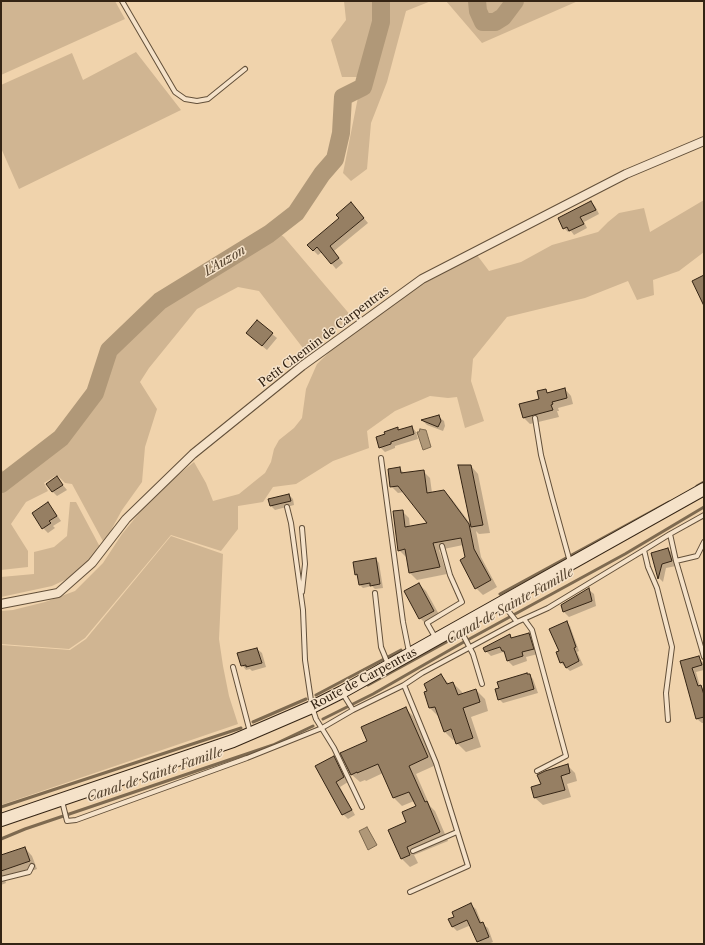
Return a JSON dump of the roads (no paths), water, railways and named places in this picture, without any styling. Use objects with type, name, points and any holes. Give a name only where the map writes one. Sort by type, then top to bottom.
[{"type":"main road","name":"Route de Carpentras","points":[[1,820],[250,734],[312,707],[436,640],[704,490]]},
{"type":"street","name":"Petit Chemin de Carpentras","points":[[1,604],[58,593],[92,563],[126,519],[193,454],[302,366],[422,279],[626,174],[704,141]]},
{"type":"lane","points":[[122,1],[176,92],[185,99],[197,101],[208,99],[245,69]]},
{"type":"lane","points":[[535,418],[541,455],[571,564]]},
{"type":"lane","points":[[380,458],[403,622],[409,654]]},
{"type":"lane","points":[[287,507],[292,523],[303,610],[305,660],[312,707],[316,719],[334,748],[362,807]]},
{"type":"lane","points":[[61,800],[67,821],[76,820],[247,758],[322,728],[353,710],[404,685],[469,646],[516,622],[548,608],[670,534],[704,516]]},
{"type":"lane","points":[[301,597],[305,564],[302,528]]},
{"type":"lane","points":[[670,534],[676,562],[704,657]]},
{"type":"lane","points":[[676,562],[697,556],[704,542]]},
{"type":"lane","points":[[436,640],[427,623],[462,602],[450,575],[442,546]]},
{"type":"lane","points":[[644,550],[648,567],[657,588],[672,647],[666,688],[668,720]]},
{"type":"lane","points":[[375,593],[382,647],[388,666]]},
{"type":"lane","points":[[501,603],[516,622]]},
{"type":"lane","points":[[524,619],[532,630],[566,756],[537,771]]},
{"type":"lane","points":[[459,627],[473,654],[482,684]]},
{"type":"lane","points":[[233,667],[250,734]]},
{"type":"lane","points":[[404,685],[436,763],[468,866],[410,892]]},
{"type":"lane","points":[[342,692],[353,710]]},
{"type":"lane","points":[[413,851],[457,832]]},
{"type":"lane","points":[[1,879],[29,872],[32,866]]},
{"type":"waterway","name":"L'Auzon","points":[[1,484],[61,438],[95,393],[109,350],[160,301],[269,234],[296,213],[322,174],[335,159],[341,133],[343,97],[363,87],[381,22],[381,1]]},
{"type":"waterway","name":"L'Auzon","points":[[477,1],[478,11],[483,22],[495,22],[503,17],[515,1]]},
{"type":"waterway","points":[[697,486],[704,482]]},
{"type":"waterway","points":[[500,594],[669,502]]},
{"type":"waterway","name":"Canal de Sainte Famille","points":[[323,719],[373,694],[462,643],[625,554],[704,507]]},
{"type":"waterway","points":[[368,685],[452,639]]},
{"type":"waterway","points":[[316,695],[401,650]]},
{"type":"waterway","points":[[253,722],[306,699]]},
{"type":"waterway","name":"Canal de Sainte Famille","points":[[1,839],[25,829],[273,745],[313,726]]},
{"type":"waterway","points":[[1,807],[241,728]]}]
